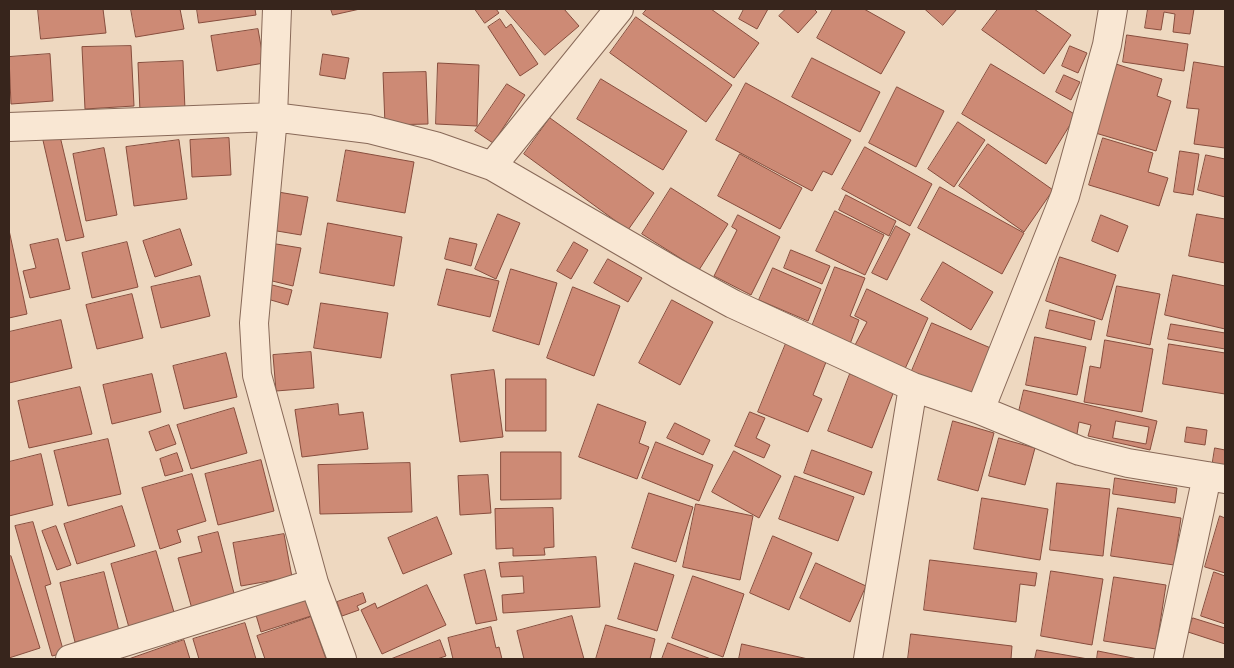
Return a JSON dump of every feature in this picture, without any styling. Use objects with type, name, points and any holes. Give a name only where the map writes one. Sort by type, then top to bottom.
[{"type":"street","points":[[277,9],[273,117],[254,323],[257,375],[314,583],[342,659]]},
{"type":"street","points":[[492,166],[619,9]]},
{"type":"street","points":[[980,410],[1065,196],[1107,45],[1113,9]]},
{"type":"street","points":[[9,127],[273,117],[368,128],[435,146],[492,166],[733,304],[913,387],[980,410],[1080,451],[1128,463],[1216,477],[1168,659]]},
{"type":"street","points":[[868,659],[913,387]]},
{"type":"street","points":[[70,659],[314,583]]},
{"type":"building","points":[[38,9],[103,9],[106,33],[41,39]]},
{"type":"building","points":[[131,9],[180,9],[184,29],[136,37]]},
{"type":"building","points":[[197,9],[255,9],[256,15],[199,23]]},
{"type":"building","points":[[331,9],[360,9],[333,15]]},
{"type":"building","points":[[475,9],[496,9],[499,13],[485,23]]},
{"type":"building","points":[[505,9],[564,9],[579,26],[545,55]]},
{"type":"building","points":[[647,9],[711,9],[759,43],[734,78],[643,14]]},
{"type":"building","points":[[744,9],[768,9],[757,29],[739,19]]},
{"type":"building","points":[[786,9],[814,9],[817,12],[798,33],[779,16]]},
{"type":"building","points":[[833,9],[864,9],[905,32],[881,74],[817,38]]},
{"type":"building","points":[[925,9],[957,9],[943,25]]},
{"type":"building","points":[[998,9],[1034,9],[1071,35],[1044,74],[982,30]]},
{"type":"building","points":[[1148,9],[1194,9],[1190,34],[1173,32],[1175,14],[1164,12],[1161,30],[1145,28]]},
{"type":"building","points":[[636,17],[732,85],[706,122],[610,53]]},
{"type":"building","points":[[500,19],[506,28],[511,24],[538,64],[520,76],[488,27]]},
{"type":"building","points":[[258,29],[264,63],[217,71],[211,36]]},
{"type":"building","points":[[1127,35],[1188,44],[1184,71],[1123,62]]},
{"type":"building","points":[[131,46],[134,106],[85,109],[82,47]]},
{"type":"building","points":[[1070,46],[1087,53],[1078,73],[1062,66]]},
{"type":"building","points":[[50,54],[53,101],[11,104],[9,57]]},
{"type":"building","points":[[323,54],[349,58],[345,79],[320,75]]},
{"type":"building","points":[[812,58],[880,92],[860,132],[792,97]]},
{"type":"building","points":[[183,61],[185,110],[140,112],[138,63]]},
{"type":"building","points":[[1194,62],[1225,67],[1225,148],[1194,144],[1199,109],[1187,108]]},
{"type":"building","points":[[438,63],[479,65],[477,126],[436,124]]},
{"type":"building","points":[[1113,63],[1162,79],[1157,96],[1171,101],[1156,151],[1092,132]]},
{"type":"building","points":[[991,64],[1076,115],[1046,164],[962,114]]},
{"type":"building","points":[[426,72],[428,124],[385,125],[383,73]]},
{"type":"building","points":[[1064,75],[1080,82],[1071,100],[1056,92]]},
{"type":"building","points":[[601,79],[687,131],[663,170],[577,119]]},
{"type":"building","points":[[746,83],[851,140],[832,175],[823,171],[812,191],[716,140]]},
{"type":"building","points":[[507,84],[525,95],[493,143],[475,131]]},
{"type":"building","points":[[897,87],[944,111],[916,167],[869,143]]},
{"type":"building","points":[[550,118],[654,193],[628,230],[524,154]]},
{"type":"building","points":[[958,122],[985,140],[954,187],[928,169]]},
{"type":"building","points":[[59,132],[84,237],[66,241],[42,136]]},
{"type":"building","points":[[229,138],[231,175],[192,177],[190,140]]},
{"type":"building","points":[[1103,138],[1153,153],[1148,172],[1168,178],[1159,206],[1089,185]]},
{"type":"building","points":[[179,140],[187,199],[134,206],[126,147]]},
{"type":"building","points":[[988,144],[1053,190],[1024,232],[959,186]]},
{"type":"building","points":[[865,147],[932,184],[910,226],[842,189]]},
{"type":"building","points":[[104,148],[117,215],[86,221],[73,154]]},
{"type":"building","points":[[346,150],[414,162],[405,213],[337,201]]},
{"type":"building","points":[[1180,151],[1199,154],[1193,195],[1174,192]]},
{"type":"building","points":[[740,154],[802,188],[780,229],[718,196]]},
{"type":"building","points":[[1206,155],[1225,159],[1225,197],[1198,190]]},
{"type":"building","points":[[940,187],[1024,233],[1002,274],[918,228]]},
{"type":"building","points":[[671,188],[728,224],[699,270],[642,234]]},
{"type":"building","points":[[278,192],[308,197],[301,235],[271,230]]},
{"type":"building","points":[[846,195],[896,221],[889,236],[839,210]]},
{"type":"building","points":[[835,211],[884,235],[865,275],[816,251]]},
{"type":"building","points":[[498,214],[520,223],[496,279],[475,269]]},
{"type":"building","points":[[1197,214],[1225,219],[1225,263],[1189,256]]},
{"type":"building","points":[[738,215],[780,237],[751,295],[714,276],[737,230],[732,227]]},
{"type":"building","points":[[1101,215],[1128,226],[1118,252],[1092,241]]},
{"type":"building","points":[[328,223],[402,237],[394,286],[320,273]]},
{"type":"building","points":[[896,226],[910,234],[887,280],[872,273]]},
{"type":"building","points":[[180,229],[192,265],[155,277],[143,241]]},
{"type":"building","points":[[9,230],[27,314],[9,318]]},
{"type":"building","points":[[450,238],[477,244],[471,266],[445,259]]},
{"type":"building","points":[[58,239],[70,289],[30,298],[23,271],[36,268],[30,245]]},
{"type":"building","points":[[127,242],[138,287],[92,298],[82,253]]},
{"type":"building","points":[[574,242],[588,250],[571,279],[557,271]]},
{"type":"building","points":[[270,243],[301,248],[293,286],[264,279]]},
{"type":"building","points":[[791,250],[830,266],[822,284],[784,268]]},
{"type":"building","points":[[1060,257],[1116,275],[1102,320],[1046,301]]},
{"type":"building","points":[[608,259],[642,278],[628,302],[594,283]]},
{"type":"building","points":[[943,262],[993,292],[971,330],[921,300]]},
{"type":"building","points":[[835,267],[865,278],[850,316],[859,320],[850,344],[811,329]]},
{"type":"building","points":[[773,268],[821,289],[808,321],[759,300]]},
{"type":"building","points":[[447,269],[499,281],[490,317],[438,305]]},
{"type":"building","points":[[511,269],[557,283],[539,345],[493,331]]},
{"type":"building","points":[[1173,275],[1225,286],[1225,329],[1165,315]]},
{"type":"building","points":[[200,276],[210,316],[161,328],[151,287]]},
{"type":"building","points":[[268,284],[292,290],[288,305],[264,298]]},
{"type":"building","points":[[1117,286],[1160,294],[1150,345],[1107,336]]},
{"type":"building","points":[[573,287],[620,306],[594,376],[547,358]]},
{"type":"building","points":[[867,289],[928,318],[904,371],[854,347],[867,322],[855,316]]},
{"type":"building","points":[[132,294],[143,338],[97,349],[86,305]]},
{"type":"building","points":[[672,300],[713,322],[680,385],[639,363]]},
{"type":"building","points":[[321,303],[388,313],[381,358],[314,348]]},
{"type":"building","points":[[1050,310],[1095,321],[1091,340],[1046,328]]},
{"type":"building","points":[[61,320],[72,368],[9,383],[9,332]]},
{"type":"building","points":[[932,323],[993,349],[972,399],[911,373]]},
{"type":"building","points":[[1171,324],[1225,333],[1225,349],[1168,339]]},
{"type":"building","points":[[1035,337],[1086,347],[1077,395],[1026,385]]},
{"type":"building","points":[[1105,340],[1153,349],[1142,412],[1084,402],[1090,366],[1100,368]]},
{"type":"building","points":[[787,341],[828,357],[813,395],[822,399],[808,432],[758,412]]},
{"type":"building","points":[[1169,344],[1225,353],[1225,394],[1163,384]]},
{"type":"building","points":[[311,352],[314,388],[276,391],[273,355]]},
{"type":"building","points":[[226,353],[237,397],[184,409],[173,366]]},
{"type":"building","points":[[494,370],[503,437],[460,442],[451,375]]},
{"type":"building","points":[[152,374],[161,412],[112,424],[103,385]]},
{"type":"building","points":[[850,374],[894,391],[872,448],[828,431]]},
{"type":"building","points":[[506,379],[546,379],[546,431],[506,431]]},
{"type":"building","points":[[80,387],[92,434],[29,448],[18,401]]},
{"type":"building","points":[[1024,390],[1157,421],[1150,450],[1088,436],[1091,425],[1079,422],[1077,434],[1017,420]],"holes":[[[1116,421],[1149,427],[1146,444],[1113,438]]]},
{"type":"building","points":[[338,404],[339,415],[363,412],[368,449],[302,457],[295,410]]},
{"type":"building","points":[[598,404],[646,422],[639,443],[649,447],[637,479],[579,457]]},
{"type":"building","points":[[234,408],[247,453],[191,469],[177,425]]},
{"type":"building","points":[[750,412],[765,418],[756,438],[770,445],[764,458],[735,446]]},
{"type":"building","points":[[953,421],[994,433],[978,491],[938,480]]},
{"type":"building","points":[[675,423],[710,440],[703,455],[667,438]]},
{"type":"building","points":[[169,425],[176,444],[156,451],[149,432]]},
{"type":"building","points":[[1187,427],[1207,430],[1205,445],[1185,442]]},
{"type":"building","points":[[999,438],[1035,448],[1025,485],[989,476]]},
{"type":"building","points":[[108,439],[121,494],[68,506],[54,451]]},
{"type":"building","points":[[656,442],[713,465],[699,501],[642,478]]},
{"type":"building","points":[[1215,448],[1225,450],[1225,469],[1212,467]]},
{"type":"building","points":[[812,450],[872,472],[864,495],[804,473]]},
{"type":"building","points":[[734,451],[781,476],[759,518],[712,492]]},
{"type":"building","points":[[501,452],[561,452],[561,499],[501,500]]},
{"type":"building","points":[[177,453],[183,471],[165,476],[160,459]]},
{"type":"building","points":[[41,454],[53,505],[9,516],[9,462]]},
{"type":"building","points":[[261,460],[274,511],[218,525],[205,474]]},
{"type":"building","points":[[410,463],[412,512],[320,514],[318,465]]},
{"type":"building","points":[[192,474],[206,521],[177,530],[181,542],[160,549],[142,488]]},
{"type":"building","points":[[488,475],[491,513],[460,515],[458,476]]},
{"type":"building","points":[[795,476],[854,497],[838,541],[779,519]]},
{"type":"building","points":[[1115,478],[1177,488],[1175,503],[1113,494]]},
{"type":"building","points":[[1057,483],[1110,489],[1103,556],[1050,550]]},
{"type":"building","points":[[649,493],[693,507],[676,562],[632,548]]},
{"type":"building","points":[[982,498],[1048,509],[1040,560],[974,549]]},
{"type":"building","points":[[696,504],[753,516],[740,580],[683,567]]},
{"type":"building","points":[[122,506],[135,546],[77,564],[64,524]]},
{"type":"building","points":[[553,508],[554,547],[544,548],[545,555],[513,556],[513,548],[496,549],[495,509]]},
{"type":"building","points":[[1118,508],[1181,518],[1174,565],[1111,556]]},
{"type":"building","points":[[1220,516],[1225,518],[1225,573],[1205,567]]},
{"type":"building","points":[[437,517],[452,554],[403,574],[388,538]]},
{"type":"building","points":[[33,522],[51,584],[45,586],[64,653],[52,656],[15,526]]},
{"type":"building","points":[[56,526],[71,565],[57,570],[42,531]]},
{"type":"building","points":[[218,532],[235,597],[192,609],[178,558],[202,552],[198,537]]},
{"type":"building","points":[[284,534],[292,577],[241,586],[233,543]]},
{"type":"building","points":[[773,536],[812,553],[789,610],[750,593]]},
{"type":"building","points":[[156,551],[176,619],[130,631],[111,564]]},
{"type":"building","points":[[11,556],[40,648],[9,658],[9,557]]},
{"type":"building","points":[[596,557],[600,607],[503,613],[502,595],[524,593],[523,576],[501,577],[499,563]]},
{"type":"building","points":[[930,560],[1037,573],[1035,586],[1020,584],[1016,622],[924,610]]},
{"type":"building","points":[[635,563],[674,575],[657,631],[618,619]]},
{"type":"building","points":[[816,563],[866,586],[850,622],[800,598]]},
{"type":"building","points":[[485,570],[497,620],[476,624],[464,575]]},
{"type":"building","points":[[1051,571],[1103,579],[1092,645],[1041,636]]},
{"type":"building","points":[[104,572],[119,631],[75,642],[60,583]]},
{"type":"building","points":[[1214,572],[1225,576],[1225,624],[1201,616]]},
{"type":"building","points":[[693,576],[744,594],[723,657],[672,638]]},
{"type":"building","points":[[1114,577],[1166,585],[1156,649],[1104,641]]},
{"type":"building","points":[[427,585],[446,625],[382,654],[361,610],[375,603],[377,608]]},
{"type":"building","points":[[363,593],[366,602],[357,606],[359,610],[342,616],[337,602]]},
{"type":"building","points":[[306,599],[311,616],[261,632],[256,615]]},
{"type":"building","points":[[572,616],[584,659],[524,659],[517,631]]},
{"type":"building","points":[[311,617],[326,659],[265,659],[257,636]]},
{"type":"building","points":[[1193,618],[1225,628],[1225,644],[1188,632]]},
{"type":"building","points":[[245,623],[256,659],[199,659],[193,639]]},
{"type":"building","points":[[606,625],[655,639],[650,659],[596,659]]},
{"type":"building","points":[[491,627],[496,648],[499,647],[502,659],[453,659],[448,638]]},
{"type":"building","points":[[911,634],[1012,646],[1011,659],[908,659]]},
{"type":"building","points":[[184,640],[190,659],[129,659]]},
{"type":"building","points":[[440,640],[446,656],[437,659],[391,659]]},
{"type":"building","points":[[668,643],[711,659],[662,659]]},
{"type":"building","points":[[742,644],[808,659],[739,659]]},
{"type":"building","points":[[1037,650],[1088,659],[1035,659]]},
{"type":"building","points":[[1098,651],[1138,659],[1097,659]]}]
